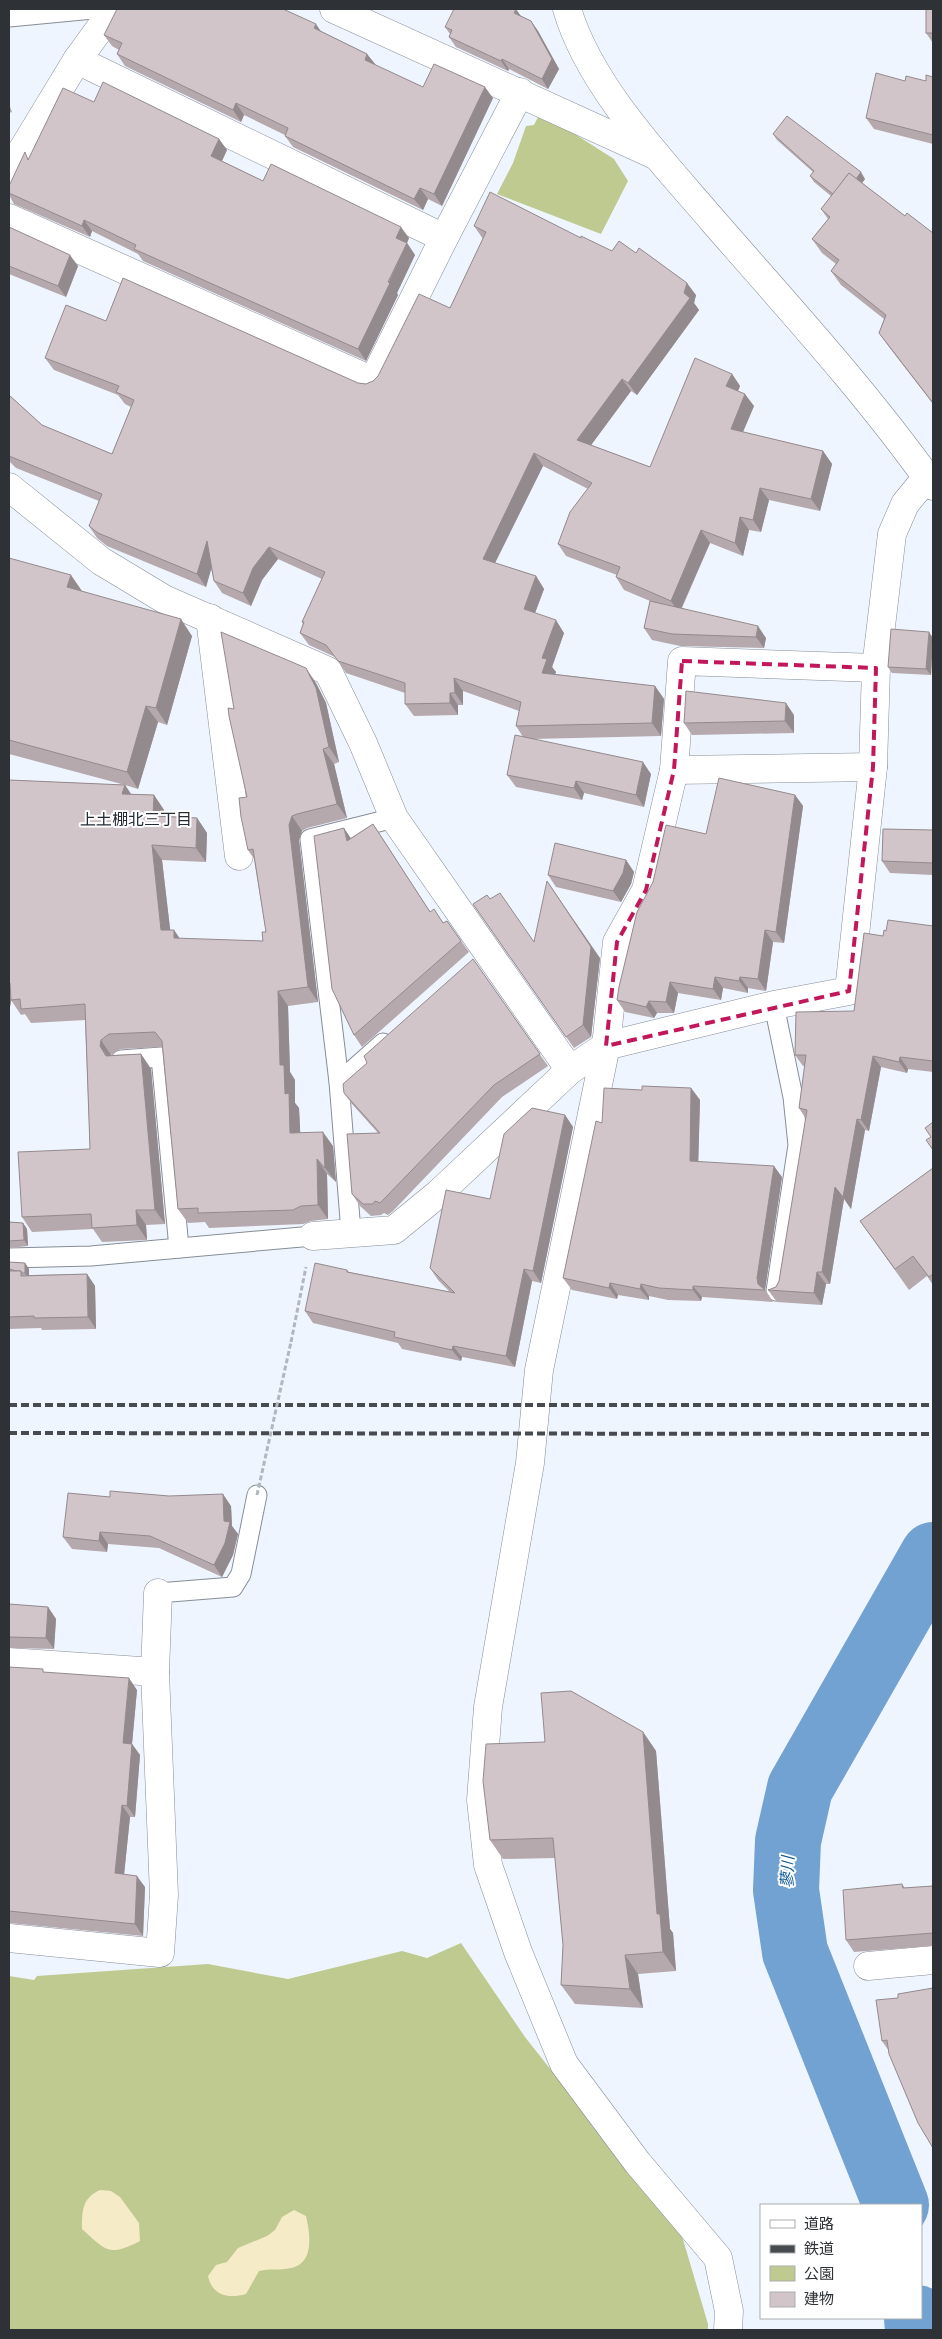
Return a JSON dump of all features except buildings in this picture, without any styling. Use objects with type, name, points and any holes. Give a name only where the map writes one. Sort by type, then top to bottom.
[{"type":"street","points":[[9,172],[77,60],[114,9]]},
{"type":"street","points":[[334,9],[520,92],[657,156]]},
{"type":"street","points":[[313,1236],[394,1230],[438,1194],[570,1070],[606,1046],[774,1005],[849,991],[873,767],[876,668],[892,534],[906,504],[931,479],[874,406],[657,156],[617,104],[585,52],[566,9]]},
{"type":"street","points":[[77,60],[444,238]]},
{"type":"street","points":[[9,218],[373,381],[444,238],[520,92]]},
{"type":"street","points":[[9,487],[101,561],[164,599],[328,671],[363,743],[394,818],[480,958],[570,1070]]},
{"type":"street","points":[[210,618],[239,856]]},
{"type":"street","points":[[728,2330],[729,2310],[718,2258],[638,2162],[564,2064],[518,1952],[488,1865],[481,1800],[488,1707],[530,1463],[539,1370],[606,1046],[617,942],[646,890],[674,770],[682,661],[876,668]]},
{"type":"street","points":[[674,770],[873,767]]},
{"type":"street","points":[[9,1938],[160,1954],[164,1895],[155,1672],[158,1593]]},
{"type":"street","points":[[9,1662],[155,1672]]},
{"type":"street","points":[[868,1966],[933,1960]]},
{"type":"lane","points":[[9,17],[93,9]]},
{"type":"lane","points":[[351,1232],[339,1082],[310,839],[394,818]]},
{"type":"lane","points":[[774,1005],[793,1097],[798,1145],[776,1291]]},
{"type":"lane","points":[[339,1082],[398,1030]]},
{"type":"lane","points":[[121,1060],[160,1057],[179,1248]]},
{"type":"lane","points":[[9,1258],[92,1256],[313,1236]]},
{"type":"lane","points":[[158,1593],[233,1587],[241,1574],[256,1495]]},
{"type":"path","points":[[256,1495],[300,1294]]},
{"type":"highlighted area","points":[[682,661],[876,668],[873,767],[849,991],[606,1046],[617,942],[646,890],[674,770]]},
{"type":"green space","points":[[539,115],[559,124],[614,159],[628,181],[601,234],[497,194],[513,163],[526,126],[534,125]]},
{"type":"green space","points":[[461,1943],[525,2037],[682,2236],[708,2324],[708,2330],[9,2330],[9,1976],[34,1980],[37,1976],[208,1964],[288,1979],[402,1951],[427,1958]]},
{"type":"sand","points":[[100,2190],[111,2191],[120,2197],[139,2223],[140,2241],[121,2249],[108,2249],[82,2229],[82,2216],[86,2201]]},
{"type":"sand","points":[[294,2210],[306,2216],[309,2246],[304,2260],[299,2265],[291,2268],[259,2271],[246,2294],[228,2296],[217,2292],[210,2283],[208,2276],[216,2265],[227,2262],[238,2248],[267,2236],[275,2230],[282,2217]]},
{"type":"waterway","name":"蓼川","points":[[896,2204],[795,1952],[786,1890],[788,1841],[800,1788],[933,1555]]},
{"type":"waterway","name":"蓼川","points":[[917,2319],[918,2330]]},
{"type":"railway","points":[[9,1405],[933,1405]]},
{"type":"railway","points":[[9,1433],[933,1434]]},
{"type":"district","name":"上土棚北三丁目","points":[[136,819]]}]
